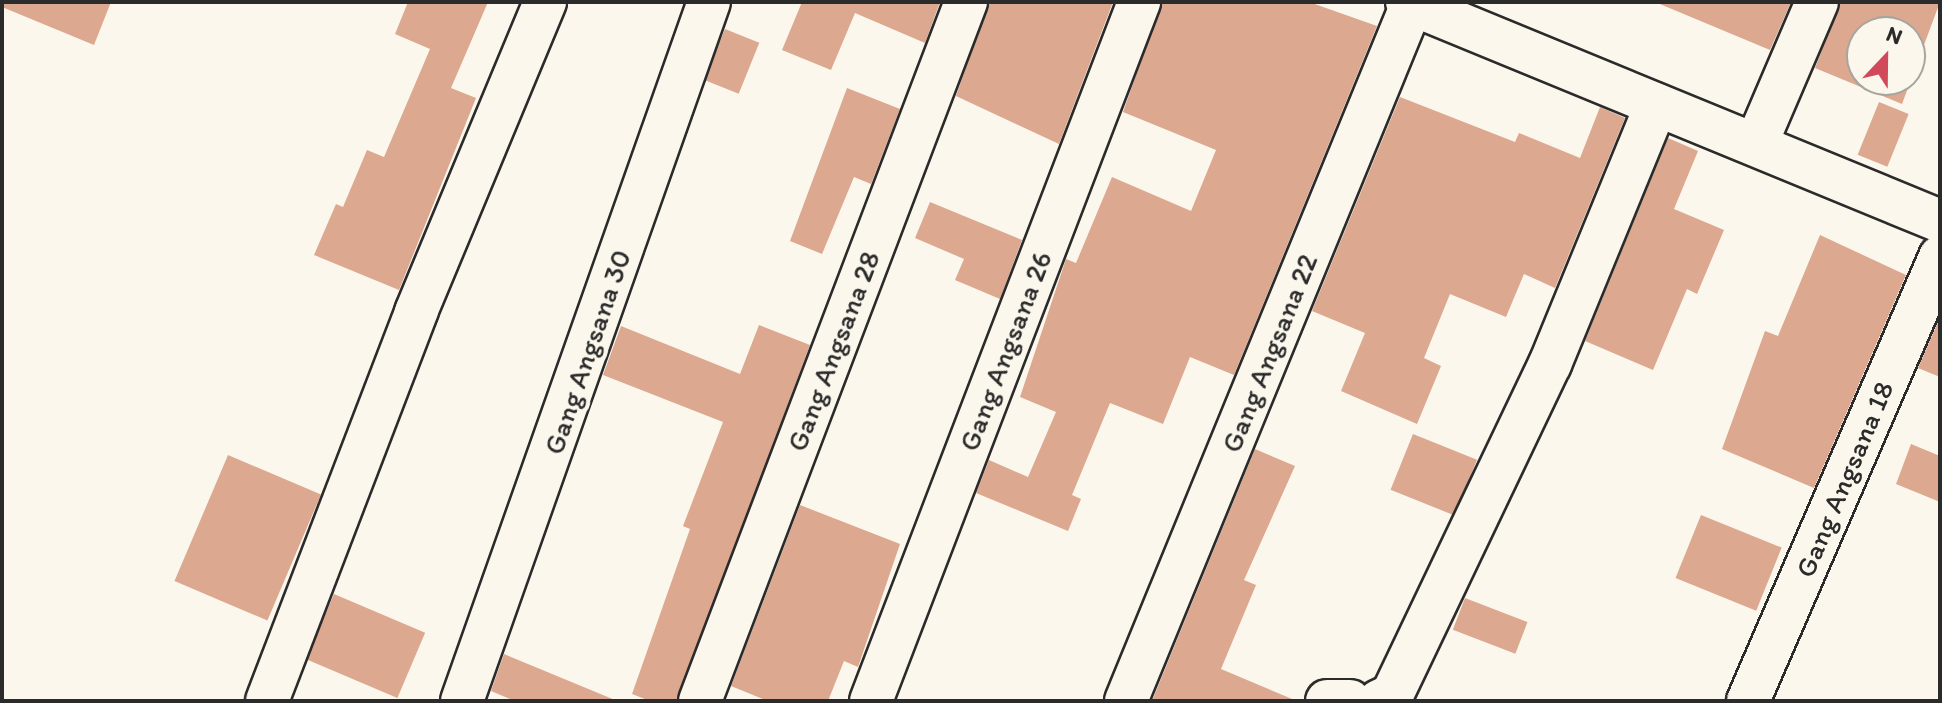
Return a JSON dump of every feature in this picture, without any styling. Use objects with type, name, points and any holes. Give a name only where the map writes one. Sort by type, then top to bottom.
[{"type":"street","points":[[267,701],[416,312],[545,2]]},
{"type":"street","name":"Gang Angsana 30","points":[[462,701],[709,2]]},
{"type":"street","name":"Gang Angsana 28","points":[[700,701],[966,2]]},
{"type":"street","name":"Gang Angsana 26","points":[[871,701],[1139,2]]},
{"type":"street","points":[[1757,142],[1817,2]]},
{"type":"street","points":[[1429,6],[1656,105],[1757,142],[1940,221]]},
{"type":"street","name":"Gang Angsana 22","points":[[1126,701],[1429,6]]},
{"type":"street","points":[[1379,701],[1392,695],[1537,391],[1656,105]]},
{"type":"street","name":"Gang Angsana 18","points":[[1748,701],[1940,257]]},
{"type":"street","points":[[1327,701],[1350,701]]},
{"type":"building","points":[[2,2],[111,2],[94,45],[2,7]]},
{"type":"building","points":[[408,2],[488,2],[451,88],[476,98],[399,290],[314,255],[336,204],[343,207],[367,150],[384,157],[430,49],[395,34]]},
{"type":"building","points":[[802,2],[940,2],[925,43],[855,13],[831,70],[782,50]]},
{"type":"building","points":[[989,2],[1113,2],[1059,144],[956,96]]},
{"type":"building","points":[[1162,2],[1309,2],[1377,26],[1234,375],[1190,357],[1163,424],[1110,403],[1072,495],[1081,499],[1068,531],[976,493],[989,460],[1028,477],[1056,412],[1020,397],[1066,259],[1076,263],[1112,177],[1191,211],[1216,150],[1123,112]]},
{"type":"building","points":[[1655,2],[1791,2],[1770,50]]},
{"type":"building","points":[[1841,2],[1940,2],[1926,40],[1926,16],[1846,16],[1846,81],[1815,68]]},
{"type":"building","points":[[725,29],[759,43],[739,94],[704,80]]},
{"type":"building","points":[[847,88],[900,109],[871,184],[854,177],[822,254],[790,241]]},
{"type":"building","points":[[1883,96],[1905,96],[1902,104]]},
{"type":"building","points":[[1400,97],[1515,142],[1519,133],[1580,158],[1600,107],[1625,118],[1555,288],[1524,274],[1506,317],[1450,294],[1424,358],[1441,366],[1417,424],[1341,391],[1365,333],[1312,311]]},
{"type":"building","points":[[1879,102],[1909,114],[1887,167],[1858,155]]},
{"type":"building","points":[[1668,138],[1698,151],[1674,209],[1724,230],[1697,294],[1687,289],[1653,370],[1585,341]]},
{"type":"building","points":[[930,202],[1022,240],[1000,299],[955,280],[964,259],[915,238]]},
{"type":"building","points":[[1820,235],[1906,275],[1814,488],[1722,449],[1765,331],[1778,336]]},
{"type":"building","points":[[1940,317],[1940,377],[1918,368]]},
{"type":"building","points":[[759,325],[810,345],[677,701],[650,701],[632,694],[690,529],[683,526],[723,422],[603,375],[621,326],[740,374]]},
{"type":"building","points":[[1413,434],[1477,460],[1454,515],[1391,490]]},
{"type":"building","points":[[1911,444],[1940,456],[1940,502],[1896,484]]},
{"type":"building","points":[[1255,449],[1295,466],[1244,580],[1256,585],[1221,669],[1297,701],[1152,701]]},
{"type":"building","points":[[228,455],[321,494],[267,621],[174,581]]},
{"type":"building","points":[[800,505],[900,544],[858,667],[844,661],[828,701],[768,701],[731,686]]},
{"type":"building","points":[[1701,515],[1782,548],[1756,611],[1676,578]]},
{"type":"building","points":[[334,594],[425,633],[397,698],[306,659]]},
{"type":"building","points":[[1465,598],[1528,622],[1515,654],[1453,630]]},
{"type":"building","points":[[504,654],[615,701],[515,701],[491,691]]}]
